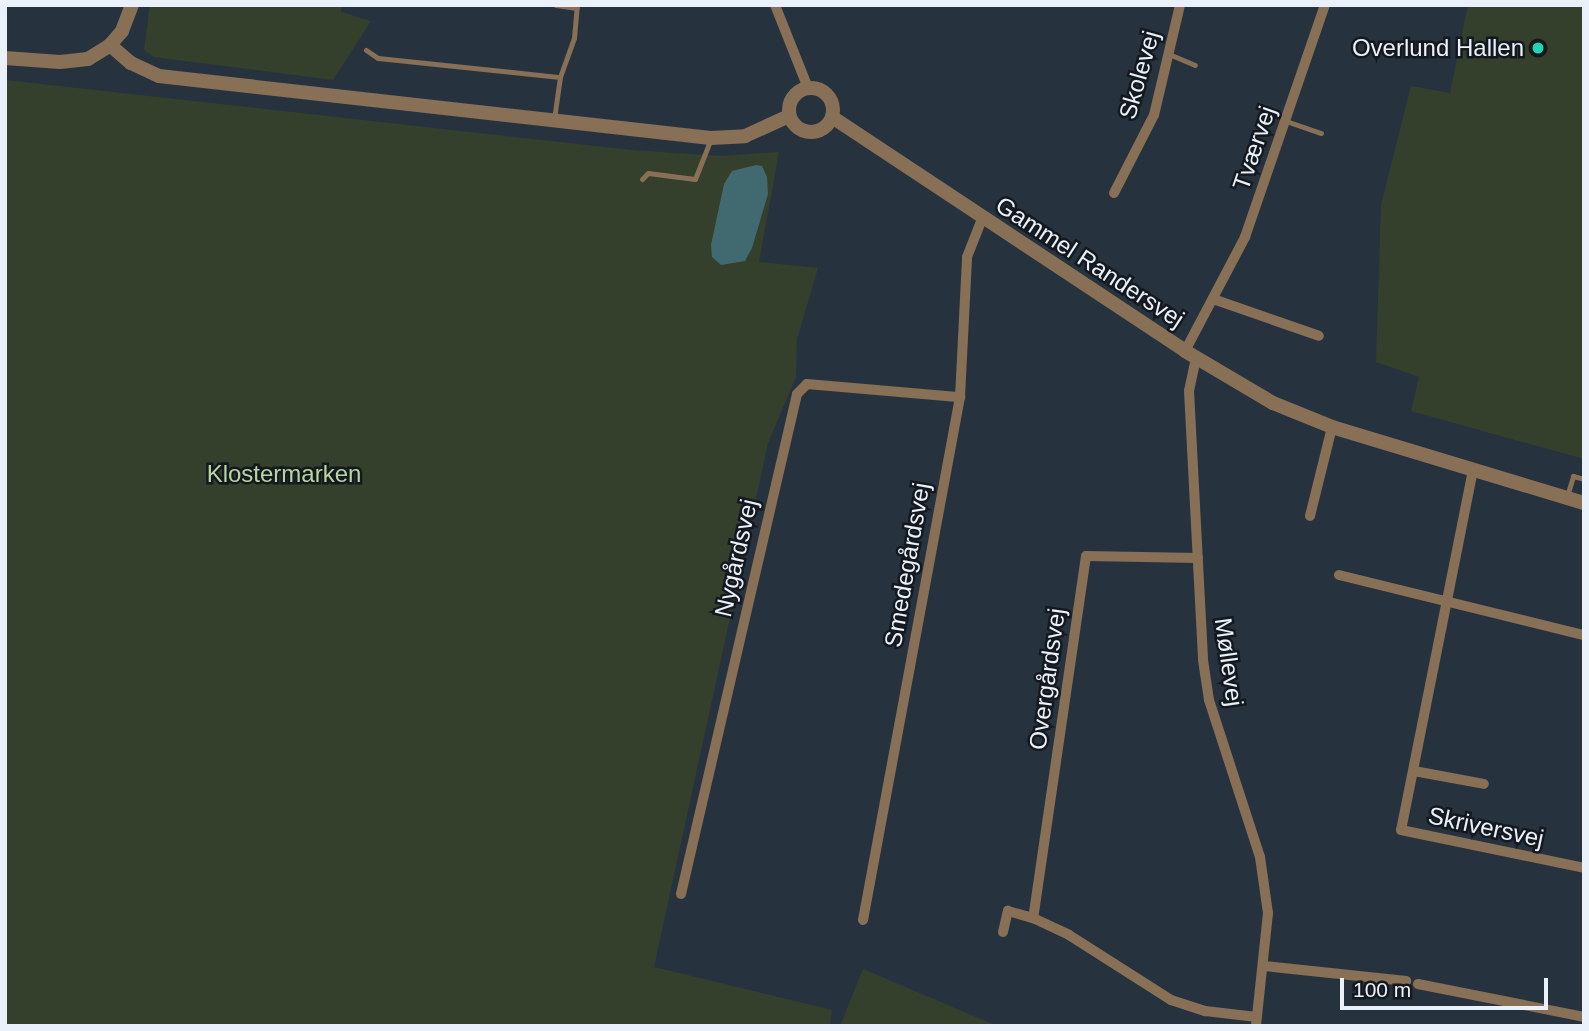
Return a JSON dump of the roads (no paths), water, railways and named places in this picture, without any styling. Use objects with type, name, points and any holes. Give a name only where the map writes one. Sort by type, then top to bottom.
[{"type":"street","points":[[5,58],[69,62],[88,59],[110,45],[122,31],[132,5]]},
{"type":"street","points":[[775,5],[808,88]]},
{"type":"street","name":"Skolevej","points":[[1114,193],[1154,114],[1180,5]]},
{"type":"street","name":"Tværvej","points":[[1190,354],[1213,299],[1245,237],[1325,5]]},
{"type":"street","points":[[110,45],[131,63],[159,76],[711,138],[745,136],[789,116]]},
{"type":"street","points":[[808,88],[825,93],[833,107],[832,117],[824,128],[813,133],[796,128],[789,116],[791,100],[808,88]]},
{"type":"street","name":"Gammel Randersvej","points":[[832,117],[982,219],[1190,354],[1273,403],[1332,427],[1584,503]]},
{"type":"street","name":"Smedegårdsvej","points":[[863,920],[960,397],[965,350],[962,292],[967,257],[982,219]]},
{"type":"street","points":[[1213,299],[1319,336]]},
{"type":"street","name":"Møllevej","points":[[1190,354],[1189,391],[1198,558],[1209,700],[1259,857],[1268,913],[1256,1021]]},
{"type":"street","name":"Nygårdsvej","points":[[681,894],[797,394],[807,384],[960,397]]},
{"type":"street","points":[[1310,516],[1332,427]]},
{"type":"street","name":"Skriversvej","points":[[1473,470],[1450,600],[1401,830],[1583,864]]},
{"type":"street","name":"Overgårdsvej","points":[[1033,918],[1086,556],[1198,558]]},
{"type":"street","points":[[1339,575],[1450,600],[1584,635]]},
{"type":"street","name":"Skriversvej","points":[[1414,771],[1484,784]]},
{"type":"street","points":[[1003,932],[1008,912],[1033,918],[1069,935],[1171,1000],[1205,1011],[1256,1021]]},
{"type":"street","points":[[1264,966],[1406,981]]},
{"type":"street","points":[[1418,984],[1584,1017]]},
{"type":"lane","points":[[554,120],[561,77],[574,38],[577,6],[556,5]]},
{"type":"lane","points":[[366,50],[378,58],[561,77]]},
{"type":"lane","points":[[1170,54],[1195,65]]},
{"type":"lane","points":[[1286,121],[1321,133]]},
{"type":"lane","points":[[642,179],[648,173],[695,179],[711,138]]},
{"type":"lane","points":[[1567,498],[1573,476],[1584,479]]},
{"type":"place","name":"Overlund Hallen","points":[[1538,48]]},
{"type":"park label","name":"Klostermarken","points":[[284,474]]}]
